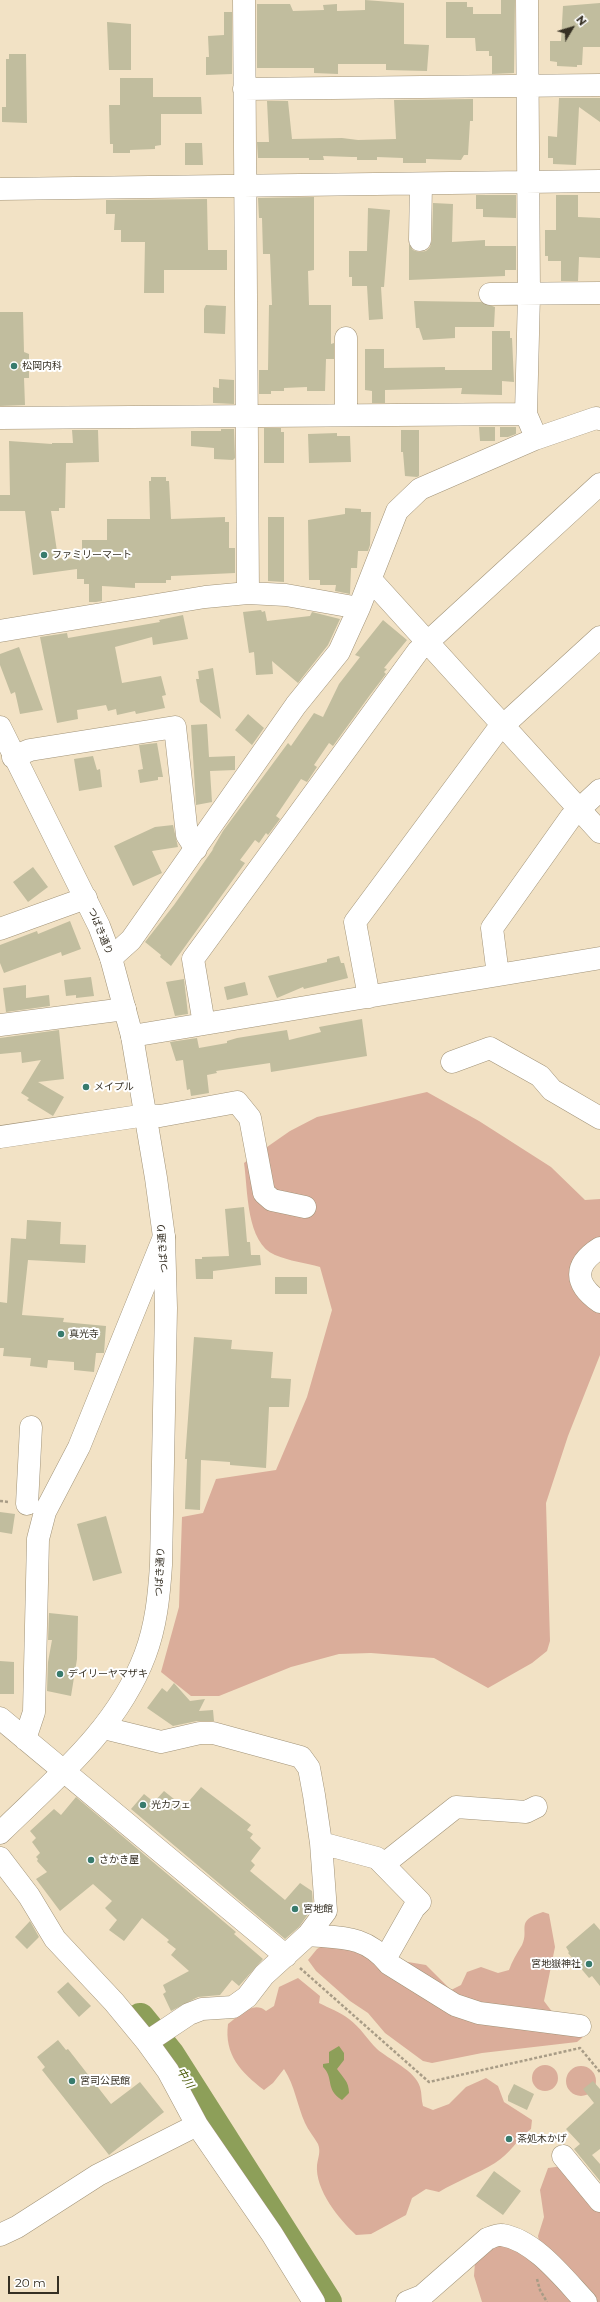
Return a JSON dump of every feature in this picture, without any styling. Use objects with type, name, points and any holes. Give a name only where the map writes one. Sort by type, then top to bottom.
[{"type":"street","points":[[244,0],[248,593]]},
{"type":"street","points":[[528,0],[529,294],[526,414],[535,439]]},
{"type":"street","points":[[244,89],[600,85]]},
{"type":"street","points":[[0,189],[600,181]]},
{"type":"street","points":[[420,240],[421,184]]},
{"type":"street","points":[[490,294],[600,293]]},
{"type":"street","points":[[346,338],[346,415]]},
{"type":"street","points":[[0,418],[526,414]]},
{"type":"street","points":[[111,958],[131,940],[296,705],[339,652],[371,580],[397,511],[420,489],[535,439],[596,418],[600,419]]},
{"type":"street","points":[[204,1024],[193,958],[418,651],[600,484]]},
{"type":"street","points":[[371,580],[427,643],[580,808],[600,832]]},
{"type":"street","points":[[0,631],[205,597],[248,593],[286,595],[359,608]]},
{"type":"street","points":[[369,997],[355,922],[496,732],[600,637]]},
{"type":"street","points":[[13,757],[30,750],[175,726],[187,835],[196,849]]},
{"type":"street","name":"つばき通り","points":[[0,727],[13,757],[86,898],[111,958],[132,1036],[146,1115],[164,1238],[166,1308],[161,1565],[158,1603],[151,1635],[138,1673],[104,1728],[0,1833]]},
{"type":"street","points":[[498,976],[492,928],[571,817],[600,790]]},
{"type":"street","points":[[0,929],[86,898]]},
{"type":"street","points":[[132,1036],[600,958]]},
{"type":"street","points":[[0,1025],[125,1009]]},
{"type":"street","points":[[452,1062],[490,1048],[540,1076],[552,1090],[600,1118]]},
{"type":"street","points":[[0,1137],[146,1115],[160,1116],[237,1102],[250,1118],[264,1193],[272,1200],[305,1208]]},
{"type":"street","points":[[36,1508],[79,1447],[164,1238]]},
{"type":"street","points":[[600,1248],[582,1264],[580,1274],[581,1284],[589,1295],[600,1302]]},
{"type":"street","points":[[25,1739],[34,1712],[38,1539],[31,1427]]},
{"type":"street","points":[[0,1718],[286,1956]]},
{"type":"street","points":[[104,1728],[161,1742],[200,1733],[213,1733],[301,1757],[309,1768],[321,1842],[326,1911],[308,1936],[264,1975],[247,1997],[233,2007],[202,2009],[190,2014],[147,2042]]},
{"type":"street","points":[[384,1864],[456,1807],[526,1812],[536,1807]]},
{"type":"street","points":[[321,1842],[377,1858],[420,1902],[414,1908],[385,1959]]},
{"type":"street","points":[[0,1858],[29,1896],[55,1939],[114,2002],[147,2042],[168,2072],[197,2125],[272,2234],[312,2301]]},
{"type":"street","points":[[308,1936],[358,1939],[385,1959],[389,1964],[455,2005],[479,2013],[580,2026]]},
{"type":"street","points":[[0,2235],[17,2227],[98,2175],[197,2125]]},
{"type":"street","points":[[563,2156],[600,2201]]},
{"type":"street","points":[[407,2302],[422,2296],[488,2239],[500,2234],[512,2238],[534,2250],[553,2266],[586,2302]]},
{"type":"path","points":[[286,1956],[428,2082],[580,2048],[600,2072]]},
{"type":"shaded area","points":[[427,1092],[479,1121],[551,1167],[585,1200],[600,1199],[600,1247],[570,1276],[600,1313],[600,1355],[568,1436],[546,1503],[550,1641],[547,1651],[532,1663],[488,1688],[434,1658],[371,1653],[339,1654],[291,1667],[219,1696],[191,1696],[161,1672],[179,1607],[182,1517],[203,1513],[216,1479],[276,1470],[307,1397],[332,1310],[320,1267],[275,1255],[266,1249],[258,1239],[250,1215],[244,1163],[290,1131],[317,1117]]},
{"type":"shaded area","points":[[543,1912],[549,1914],[555,1947],[544,2001],[553,2013],[583,2037],[577,2042],[482,2053],[432,2063],[423,2061],[385,2033],[368,2013],[350,2001],[316,1971],[308,1960],[317,1949],[324,1945],[349,1945],[396,1960],[426,1965],[451,1990],[461,1985],[467,1972],[481,1967],[498,1973],[509,1970],[522,1945],[526,1922],[534,1915]]},
{"type":"shaded area","points":[[298,1978],[320,1996],[319,2003],[349,2019],[377,2049],[413,2076],[420,2087],[423,2106],[433,2110],[449,2104],[466,2087],[486,2078],[498,2086],[504,2102],[532,2120],[531,2129],[495,2163],[439,2192],[426,2189],[412,2198],[406,2215],[371,2234],[356,2235],[342,2221],[324,2194],[317,2175],[319,2147],[305,2123],[291,2082],[284,2069],[273,2083],[264,2090],[241,2069],[232,2054],[229,2045],[227,2035],[228,2024],[241,2013],[251,2008],[261,2008],[266,2011],[274,2006],[279,1987]]},
{"type":"shaded area","points":[[339,2046],[344,2053],[344,2060],[337,2069],[347,2083],[349,2089],[349,2093],[342,2100],[333,2092],[328,2075],[323,2067],[323,2064],[329,2063],[329,2052]]},
{"type":"shaded area","points":[[545,2065],[554,2069],[558,2078],[554,2087],[545,2091],[536,2087],[532,2078],[536,2069]]},
{"type":"shaded area","points":[[581,2066],[592,2070],[596,2081],[592,2092],[581,2096],[570,2092],[566,2081],[570,2070]]},
{"type":"shaded area","points":[[563,2166],[600,2196],[600,2302],[482,2302],[474,2276],[475,2262],[498,2243],[540,2246],[538,2236],[544,2217],[540,2190],[548,2168]]},
{"type":"building","points":[[365,0],[404,3],[404,44],[429,45],[427,71],[386,70],[386,64],[338,64],[338,74],[314,73],[314,68],[257,68],[257,4],[290,4],[293,11],[324,10],[323,5],[337,4],[337,11],[365,10]]},
{"type":"building","points":[[501,0],[515,0],[514,73],[492,74],[492,56],[489,56],[489,51],[476,51],[475,38],[446,38],[446,2],[467,2],[467,7],[473,7],[473,14],[501,14]]},
{"type":"building","points":[[600,3],[600,47],[583,47],[582,65],[577,65],[577,67],[557,66],[557,62],[550,61],[550,41],[561,41],[563,6]]},
{"type":"building","points":[[224,12],[232,12],[232,74],[206,75],[206,57],[209,57],[208,36],[224,35]]},
{"type":"building","points":[[107,22],[131,24],[131,70],[109,70]]},
{"type":"building","points":[[9,54],[26,54],[27,123],[2,122],[2,107],[6,107],[6,59],[9,59]]},
{"type":"building","points":[[120,78],[153,78],[153,97],[201,97],[202,114],[161,114],[161,145],[155,146],[155,149],[130,150],[130,153],[113,153],[113,144],[110,144],[109,105],[120,105]]},
{"type":"building","points":[[559,98],[600,98],[600,122],[579,107],[576,165],[553,164],[553,158],[548,158],[548,136],[557,137]]},
{"type":"building","points":[[473,99],[473,121],[470,121],[468,155],[464,155],[461,160],[426,159],[426,163],[403,163],[403,158],[377,157],[377,160],[357,160],[357,157],[323,156],[324,160],[309,160],[309,158],[258,158],[257,142],[269,142],[267,101],[288,101],[292,139],[342,138],[358,140],[396,139],[394,100]]},
{"type":"building","points":[[185,143],[202,143],[203,165],[185,165]]},
{"type":"building","points":[[476,195],[516,195],[516,218],[483,217],[483,209],[476,209]]},
{"type":"building","points":[[556,195],[578,195],[578,217],[600,218],[600,258],[579,257],[578,281],[561,281],[561,261],[548,261],[548,256],[545,256],[545,230],[556,230]]},
{"type":"building","points":[[314,197],[314,270],[308,271],[309,305],[331,305],[331,344],[334,343],[334,359],[326,359],[325,391],[307,391],[307,387],[284,388],[284,391],[271,391],[271,394],[259,394],[259,370],[268,370],[269,305],[272,305],[270,254],[263,254],[262,218],[259,218],[258,198]]},
{"type":"building","points":[[207,199],[208,250],[227,250],[227,270],[164,270],[164,293],[144,293],[145,242],[121,242],[121,230],[114,230],[115,214],[106,214],[106,200]]},
{"type":"building","points":[[433,203],[453,204],[452,242],[485,240],[485,246],[516,246],[516,270],[505,270],[505,276],[409,280],[409,244],[413,250],[419,252],[426,251],[430,247],[432,240]]},
{"type":"building","points":[[368,208],[390,210],[384,287],[381,287],[383,319],[369,320],[367,286],[352,286],[352,277],[349,277],[349,251],[367,251]]},
{"type":"building","points":[[414,301],[481,302],[495,307],[494,327],[455,327],[455,338],[423,340],[419,328],[416,328]]},
{"type":"building","points":[[206,305],[226,306],[225,334],[204,333],[204,309]]},
{"type":"building","name":"松岡内科","points":[[0,312],[23,312],[24,352],[29,354],[29,378],[24,378],[25,405],[0,406]]},
{"type":"building","points":[[492,331],[510,331],[510,338],[512,338],[514,382],[502,381],[502,395],[461,394],[462,388],[385,390],[385,403],[372,403],[372,391],[365,390],[365,349],[384,349],[384,368],[445,367],[445,370],[492,370]]},
{"type":"building","points":[[219,379],[234,380],[234,404],[213,403],[213,387],[219,388]]},
{"type":"building","points":[[479,427],[495,427],[495,441],[480,441]]},
{"type":"building","points":[[500,427],[516,427],[516,434],[508,437],[500,437]]},
{"type":"building","points":[[264,428],[281,428],[281,432],[284,432],[284,463],[264,463]]},
{"type":"building","points":[[221,429],[234,429],[235,458],[233,460],[214,459],[214,448],[191,446],[191,431],[221,431]]},
{"type":"building","points":[[72,430],[98,430],[99,462],[66,463],[65,508],[59,508],[59,511],[51,511],[58,558],[82,559],[82,540],[107,540],[107,519],[150,519],[149,481],[151,481],[151,477],[166,477],[166,481],[169,481],[171,519],[225,517],[225,522],[229,522],[229,548],[235,548],[235,573],[171,576],[171,580],[166,580],[166,583],[135,583],[135,588],[102,586],[102,601],[96,602],[89,602],[89,584],[84,584],[84,579],[77,579],[77,569],[33,575],[25,511],[0,511],[0,495],[10,495],[9,441],[52,444],[73,443]]},
{"type":"building","points":[[401,430],[419,430],[419,476],[417,477],[405,476],[403,452],[401,452]]},
{"type":"building","points":[[337,433],[337,436],[350,436],[351,462],[309,463],[308,434]]},
{"type":"building","points":[[345,508],[361,509],[361,512],[371,512],[370,545],[368,551],[358,551],[357,568],[351,568],[350,594],[335,591],[336,585],[320,585],[320,580],[309,580],[308,520],[345,514]]},
{"type":"building","points":[[268,517],[284,517],[284,582],[268,581]]},
{"type":"building","points":[[261,610],[262,612],[265,611],[267,621],[310,616],[312,612],[340,619],[328,645],[298,683],[272,661],[273,674],[256,675],[254,652],[249,653],[243,612]]},
{"type":"building","points":[[183,615],[188,639],[153,645],[152,637],[115,647],[122,683],[161,676],[166,695],[162,696],[165,708],[136,714],[135,711],[117,715],[116,709],[108,711],[106,705],[77,710],[78,719],[57,723],[40,637],[67,633],[68,638],[160,622],[159,620]]},
{"type":"building","points":[[383,620],[407,640],[384,668],[387,669],[384,672],[386,674],[333,746],[329,743],[314,765],[317,767],[307,782],[301,779],[276,816],[280,819],[268,835],[266,833],[259,843],[255,840],[240,860],[245,863],[171,966],[160,957],[161,955],[145,942],[174,905],[214,848],[212,850],[223,831],[288,743],[291,746],[314,713],[323,717],[339,684],[360,657],[355,655]]},
{"type":"building","points":[[19,647],[43,710],[20,714],[15,692],[11,694],[0,665],[0,654]]},
{"type":"building","points":[[213,668],[221,719],[200,702],[196,679],[199,679],[198,671]]},
{"type":"building","points":[[248,714],[264,728],[252,745],[235,730]]},
{"type":"building","points":[[207,724],[209,757],[235,756],[235,770],[210,771],[212,802],[196,805],[191,725]]},
{"type":"building","points":[[157,743],[163,777],[158,777],[158,780],[140,783],[138,770],[143,769],[139,745]]},
{"type":"building","points":[[93,756],[97,770],[100,769],[102,787],[79,791],[74,759]]},
{"type":"building","points":[[173,825],[178,847],[152,851],[162,873],[133,886],[114,846],[155,827]]},
{"type":"building","points":[[33,867],[48,887],[28,902],[13,882]]},
{"type":"building","points":[[70,921],[81,949],[62,956],[61,952],[4,973],[0,963],[0,945],[37,931],[38,934]]},
{"type":"building","points":[[339,956],[341,963],[344,963],[348,978],[304,989],[303,987],[277,998],[268,976],[327,962],[327,959]]},
{"type":"building","points":[[91,977],[94,996],[76,998],[76,995],[66,996],[64,980]]},
{"type":"building","points":[[184,979],[188,1014],[175,1016],[166,982]]},
{"type":"building","points":[[245,982],[248,995],[227,1000],[224,987]]},
{"type":"building","points":[[26,985],[26,998],[49,995],[50,1006],[6,1012],[3,988]]},
{"type":"building","points":[[362,1019],[367,1056],[271,1072],[270,1063],[216,1071],[217,1073],[207,1075],[209,1093],[191,1096],[190,1089],[187,1090],[183,1060],[176,1061],[170,1042],[197,1038],[199,1048],[227,1043],[227,1041],[237,1038],[287,1030],[289,1040],[321,1032],[319,1027]]},
{"type":"building","points":[[59,1030],[64,1079],[38,1082],[64,1097],[53,1116],[27,1100],[29,1098],[21,1093],[41,1060],[22,1063],[21,1052],[0,1054],[0,1038]]},
{"type":"building","points":[[244,1207],[247,1242],[250,1242],[251,1255],[260,1255],[261,1265],[213,1271],[213,1279],[196,1279],[195,1259],[202,1259],[202,1257],[229,1256],[225,1209]]},
{"type":"building","points":[[27,1220],[61,1222],[60,1244],[86,1245],[85,1263],[28,1260],[22,1315],[64,1318],[63,1322],[106,1326],[104,1353],[96,1353],[94,1372],[74,1370],[74,1362],[48,1360],[47,1368],[30,1366],[31,1358],[3,1356],[4,1348],[0,1348],[0,1302],[7,1303],[11,1238],[26,1239]]},
{"type":"building","points":[[275,1277],[307,1277],[307,1294],[275,1294]]},
{"type":"building","points":[[194,1337],[232,1340],[231,1349],[273,1352],[271,1378],[291,1379],[289,1407],[269,1407],[266,1468],[230,1465],[230,1462],[201,1460],[200,1510],[185,1509],[187,1459],[185,1459]]},
{"type":"building","points":[[0,1512],[15,1514],[12,1534],[0,1532]]},
{"type":"building","points":[[106,1516],[122,1573],[93,1581],[77,1524]]},
{"type":"building","points":[[49,1613],[78,1616],[77,1659],[71,1696],[47,1691],[48,1662],[52,1640],[48,1640]]},
{"type":"building","points":[[0,1661],[14,1662],[14,1694],[0,1694]]},
{"type":"building","points":[[174,1683],[190,1701],[205,1699],[199,1711],[213,1710],[214,1721],[197,1721],[173,1726],[147,1708],[162,1688],[167,1692]]},
{"type":"building","points":[[201,1787],[251,1825],[247,1830],[253,1834],[250,1838],[261,1848],[251,1861],[255,1865],[250,1871],[285,1900],[300,1883],[312,1891],[313,1907],[299,1927],[285,1939],[131,1809],[144,1794],[154,1802],[164,1791],[184,1807]]},
{"type":"building","points":[[76,1797],[236,1932],[234,1934],[263,1959],[239,1986],[232,1980],[220,1995],[198,1997],[171,2011],[163,1994],[166,1992],[163,1985],[189,1971],[171,1955],[176,1949],[167,1942],[169,1940],[142,1918],[124,1941],[109,1930],[117,1920],[105,1908],[112,1901],[93,1884],[60,1911],[36,1879],[47,1872],[37,1861],[38,1859],[36,1857],[40,1853],[32,1842],[36,1838],[30,1831],[54,1809],[61,1815]]},
{"type":"building","points":[[30,1921],[39,1937],[27,1949],[15,1937]]},
{"type":"building","name":"宮地嶽神社","points":[[594,1923],[600,1930],[600,1986],[592,1976],[589,1978],[568,1953],[569,1952],[566,1947]]},
{"type":"building","points":[[68,1982],[91,2006],[79,2017],[57,1992]]},
{"type":"building","points":[[58,2040],[66,2050],[68,2049],[111,2104],[140,2082],[164,2112],[109,2155],[42,2070],[45,2067],[37,2057]]},
{"type":"building","points":[[593,2081],[600,2089],[600,2149],[592,2155],[600,2164],[600,2181],[574,2149],[580,2144],[566,2129],[594,2103],[583,2089]]},
{"type":"building","points":[[514,2084],[534,2094],[527,2110],[508,2101],[508,2096]]},
{"type":"building","points":[[494,2171],[521,2191],[503,2215],[476,2196]]},
{"type":"waterway","name":"中川","points":[[140,2018],[170,2055],[327,2302]]},
{"type":"place","name":"松岡内科","points":[[14,366]]},
{"type":"place","name":"ファミリーマート","points":[[44,555]]},
{"type":"place","name":"メイプル","points":[[86,1087]]},
{"type":"place","name":"真光寺","points":[[61,1334]]},
{"type":"place","name":"デイリーヤマザキ","points":[[60,1674]]},
{"type":"place","name":"光カフェ","points":[[143,1805]]},
{"type":"place","name":"さかき屋","points":[[91,1860]]},
{"type":"place","name":"宮地館","points":[[295,1909]]},
{"type":"place","name":"宮地嶽神社","points":[[589,1964]]},
{"type":"place","name":"宮司公民館","points":[[72,2081]]},
{"type":"place","name":"茶処木かげ","points":[[509,2139]]}]
